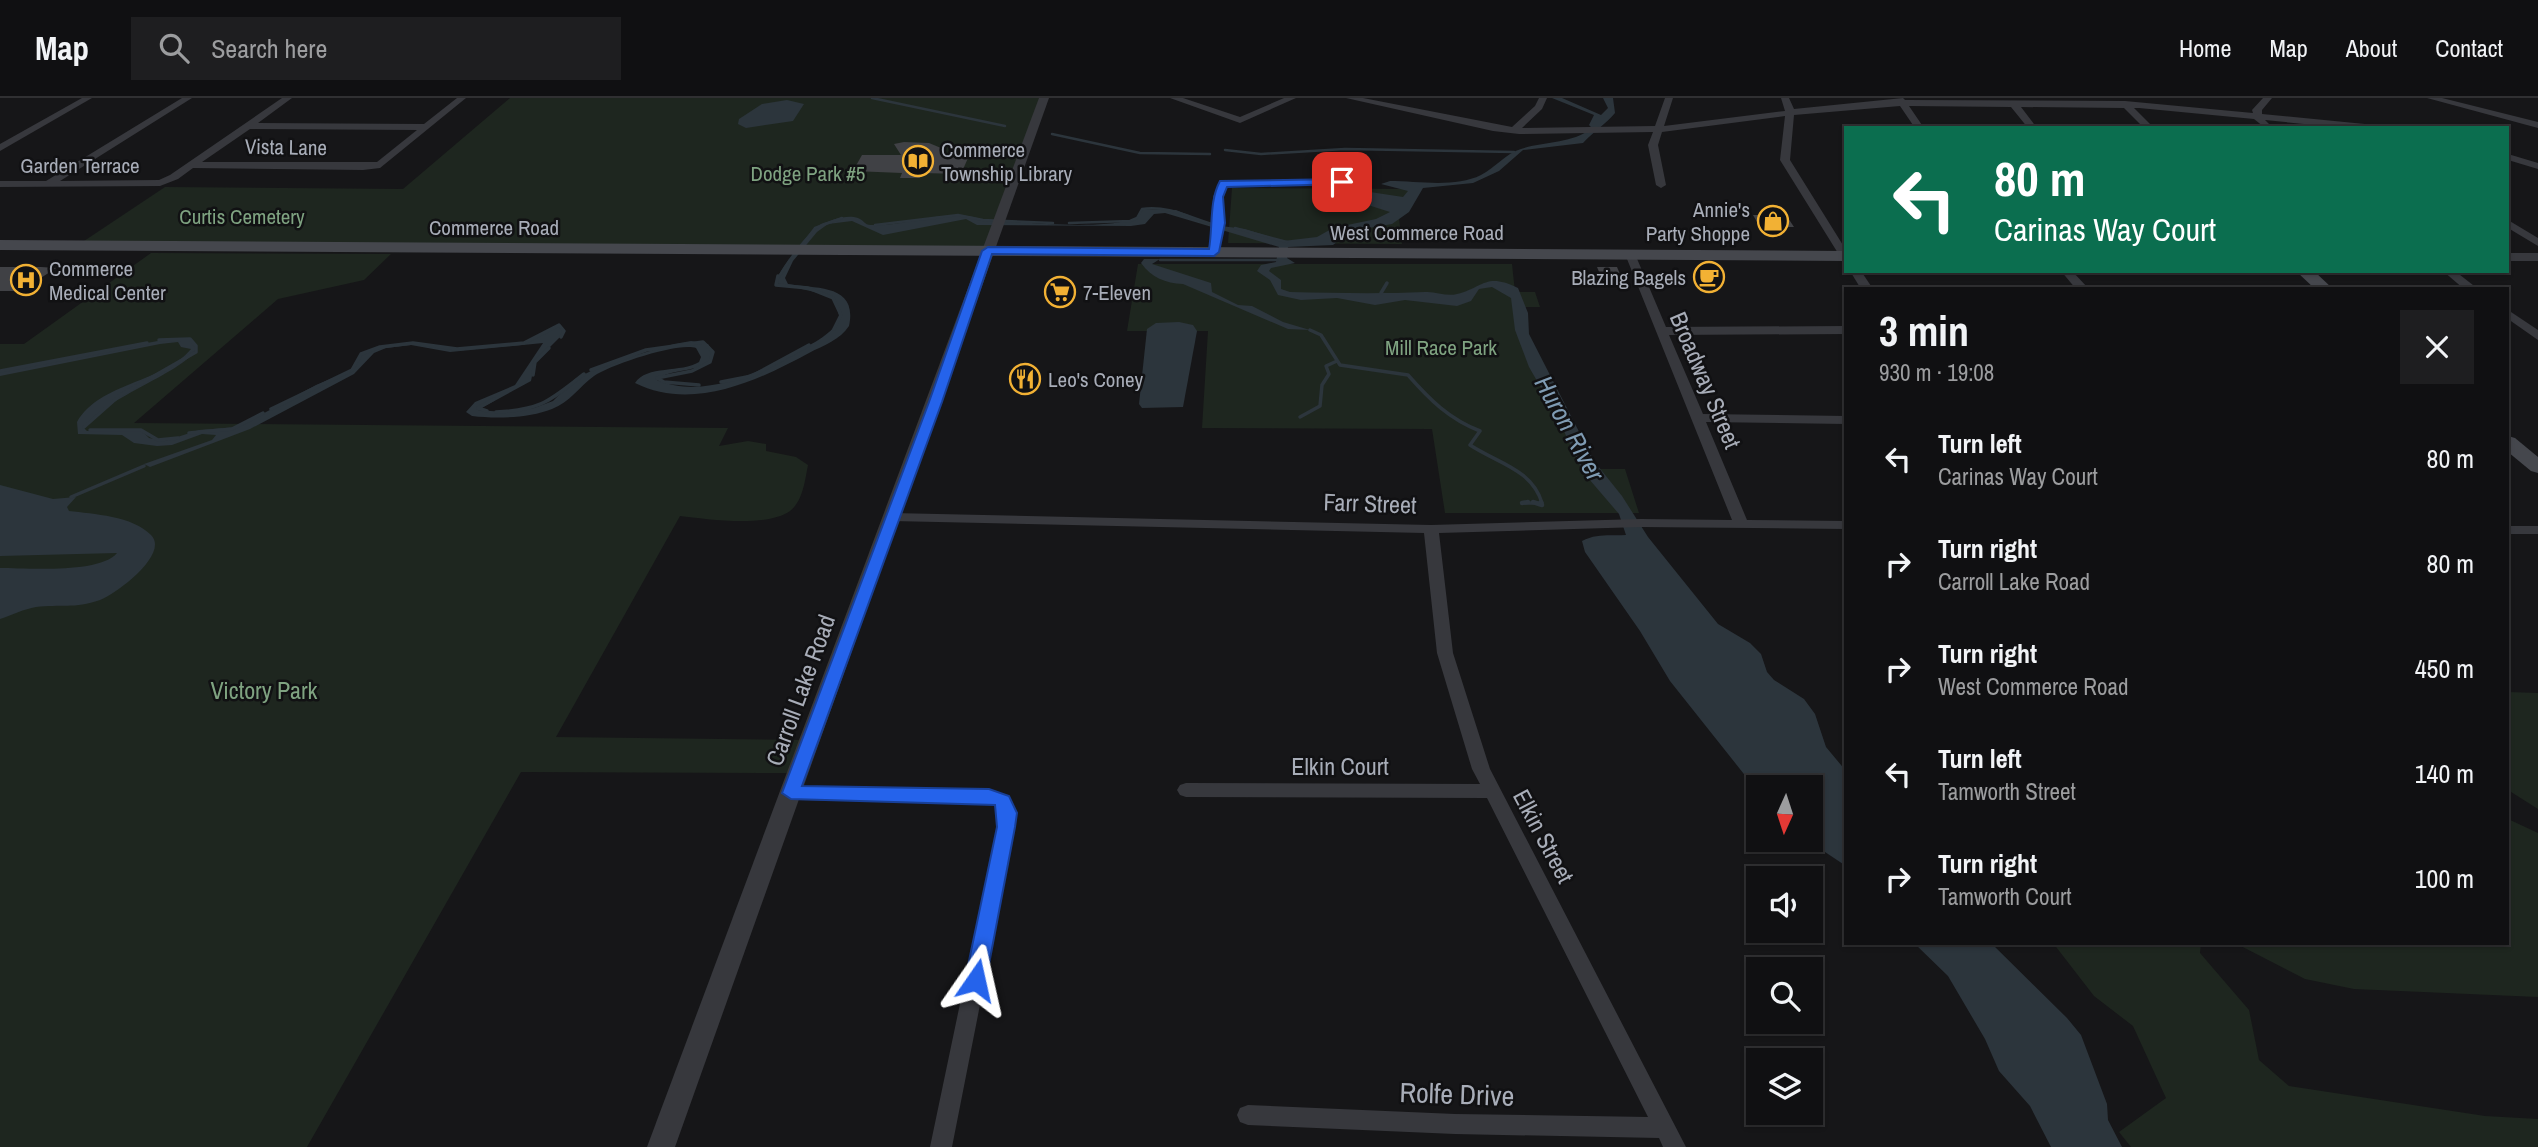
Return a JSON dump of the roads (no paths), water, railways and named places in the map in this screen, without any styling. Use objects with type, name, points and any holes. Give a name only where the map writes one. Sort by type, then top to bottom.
[{"type":"main road","name":"Commerce Road","points":[[0,244],[988,251]]},
{"type":"main road","name":"West Commerce Road","points":[[988,251],[1844,256]]},
{"type":"main road","points":[[2306,273],[2323,287]]},
{"type":"main road","points":[[2509,443],[2538,467]]},
{"type":"street","points":[[0,148],[88,98]]},
{"type":"street","points":[[47,184],[188,98]]},
{"type":"street","points":[[191,165],[288,98]]},
{"type":"street","points":[[248,126],[428,127],[463,98]]},
{"type":"street","name":"Carroll Lake Road","points":[[660,1147],[891,517],[936,402],[1044,98]]},
{"type":"street","points":[[1174,98],[1240,120],[1292,98]]},
{"type":"street","points":[[1350,98],[1515,130],[1656,130],[1901,100],[2125,104],[2258,113]]},
{"type":"street","points":[[1400,109],[1416,98]]},
{"type":"street","points":[[1515,130],[1539,107],[1543,98]]},
{"type":"street","points":[[1661,185],[1653,145],[1669,98]]},
{"type":"street","points":[[1785,98],[1790,112],[1785,160],[1844,253]]},
{"type":"street","points":[[2258,113],[2268,98]]},
{"type":"street","points":[[2431,98],[2538,125]]},
{"type":"street","points":[[1901,100],[1919,126]]},
{"type":"street","points":[[2013,103],[2032,126]]},
{"type":"street","points":[[2125,104],[2149,126]]},
{"type":"street","points":[[2209,111],[2238,110],[2359,126]]},
{"type":"street","points":[[2258,113],[2268,126]]},
{"type":"street","name":"Vista Lane","points":[[191,165],[380,165],[428,127]]},
{"type":"street","points":[[2509,157],[2538,166]]},
{"type":"street","name":"Garden Terrace","points":[[0,184],[160,183],[191,165]]},
{"type":"street","points":[[1214,252],[1219,227],[1218,197],[1223,184],[1342,182]]},
{"type":"street","points":[[2509,224],[2538,243]]},
{"type":"street","name":"Broadway Street","points":[[1630,254],[1741,523]]},
{"type":"street","points":[[2509,257],[2538,257]]},
{"type":"street","points":[[2068,273],[2080,287]]},
{"type":"street","points":[[2451,273],[2469,287]]},
{"type":"street","points":[[2509,315],[2538,336]]},
{"type":"street","points":[[1660,331],[1844,330]]},
{"type":"street","points":[[1697,418],[1844,420]]},
{"type":"street","name":"Farr Street","points":[[891,517],[1431,528],[1641,523],[1844,525]]},
{"type":"street","name":"Elkin Street","points":[[1431,528],[1445,653],[1481,769],[1670,1137]]},
{"type":"street","points":[[2509,530],[2538,530]]},
{"type":"street","name":"Elkin Court","points":[[1186,790],[1493,791]]},
{"type":"street","points":[[791,793],[989,796],[1003,801],[1007,813],[1006,827],[941,1147]]},
{"type":"street","name":"Rolfe Drive","points":[[1248,1115],[1670,1137]]},
{"type":"water","name":"Huron River","points":[[1552,98],[1562,98],[1601,115],[1608,108],[1603,98],[1613,98],[1615,113],[1583,143],[1523,150],[1499,171],[1473,183],[1423,188],[1409,212],[1392,224],[1351,231],[1333,245],[1288,247],[1287,258],[1295,263],[1271,268],[1269,271],[1281,280],[1281,289],[1290,292],[1429,292],[1453,295],[1492,281],[1518,288],[1528,313],[1529,334],[1594,461],[1622,496],[1648,537],[1718,624],[1750,643],[1761,654],[1767,672],[1774,680],[1804,699],[1815,714],[1826,747],[1844,769],[1844,865],[1824,851],[1824,775],[1746,777],[1670,681],[1640,631],[1585,552],[1582,541],[1588,538],[1626,535],[1619,514],[1583,472],[1555,412],[1529,367],[1515,330],[1511,298],[1492,287],[1479,289],[1471,301],[1457,306],[1405,300],[1375,305],[1337,298],[1301,300],[1278,295],[1270,280],[1257,271],[1261,265],[1276,262],[1279,247],[1165,213],[1154,214],[1145,224],[1131,226],[977,225],[966,219],[883,235],[852,221],[828,224],[817,232],[793,261],[785,278],[788,284],[822,288],[841,296],[847,302],[850,312],[849,326],[831,342],[769,373],[725,389],[680,394],[657,391],[635,383],[640,377],[656,371],[699,362],[701,357],[696,348],[675,348],[602,371],[552,409],[513,417],[472,416],[466,412],[475,402],[515,385],[543,343],[450,352],[411,345],[386,348],[374,353],[354,374],[250,429],[150,467],[144,464],[212,440],[216,435],[202,434],[172,445],[157,446],[134,443],[122,435],[78,434],[77,422],[87,409],[101,398],[165,369],[191,349],[181,347],[178,342],[160,344],[0,376],[0,371],[168,339],[190,339],[196,348],[190,357],[109,406],[84,428],[87,431],[141,430],[149,438],[165,441],[199,430],[238,427],[316,385],[352,370],[361,354],[380,347],[413,343],[457,349],[524,343],[559,325],[564,333],[535,362],[531,381],[478,410],[504,412],[534,408],[553,401],[575,379],[605,364],[691,341],[708,344],[713,352],[710,362],[697,368],[666,374],[657,380],[674,385],[709,386],[727,382],[778,362],[819,340],[836,325],[840,319],[835,301],[828,295],[775,283],[802,242],[821,224],[829,221],[854,217],[869,225],[885,225],[956,215],[983,220],[1097,224],[1133,219],[1142,209],[1176,210],[1213,225],[1245,229],[1283,241],[1317,237],[1333,228],[1376,219],[1390,212],[1368,205],[1334,200],[1330,197],[1333,194],[1357,190],[1403,197],[1408,191],[1381,184],[1390,181],[1448,183],[1471,179],[1516,151],[1576,137],[1592,128],[1589,125],[1594,115]]},
{"type":"water","points":[[787,100],[804,104],[793,121],[746,128],[738,124],[739,119],[762,104]]},
{"type":"water","points":[[1144,259],[1160,259],[1152,264],[1211,283],[1212,292],[1238,305],[1252,306],[1283,322],[1310,330],[1288,329],[1183,284],[1159,279],[1141,263]]},
{"type":"water","points":[[1179,322],[1193,325],[1197,331],[1183,407],[1142,408],[1139,404],[1147,329],[1156,323]]},
{"type":"water","points":[[0,485],[53,499],[76,497],[67,507],[69,511],[112,517],[134,524],[151,535],[155,543],[153,552],[128,582],[100,600],[75,605],[36,607],[0,619],[0,568],[79,567],[108,560],[117,553],[0,556]]},
{"type":"water","points":[[1916,945],[1993,945],[2081,1035],[2107,1104],[2108,1120],[2122,1147],[2051,1147],[2030,1106],[1999,1071],[1985,1039],[1948,976]]},
{"type":"waterway","points":[[872,98],[1005,126]]},
{"type":"waterway","points":[[1052,134],[1140,153],[1210,154]]},
{"type":"waterway","points":[[1225,150],[1261,154],[1345,149],[1514,152]]},
{"type":"waterway","points":[[1069,223],[1130,221],[1137,218],[1142,209],[1152,208],[1172,211],[1219,226]]},
{"type":"waterway","points":[[875,225],[958,215],[983,220],[1053,223]]},
{"type":"waterway","points":[[800,248],[815,228],[842,218]]},
{"type":"waterway","points":[[1235,228],[1287,242]]},
{"type":"waterway","points":[[778,278],[790,260]]},
{"type":"waterway","points":[[1160,260],[1277,260]]},
{"type":"waterway","points":[[778,276],[776,285],[808,288],[833,298],[841,315],[834,329]]},
{"type":"waterway","points":[[1381,293],[1387,283]]},
{"type":"waterway","points":[[271,409],[352,370],[361,354],[380,347],[413,343],[457,349],[524,343],[559,325],[564,331],[561,337]]},
{"type":"waterway","points":[[1310,330],[1321,335],[1340,365],[1408,375],[1441,408],[1480,431],[1470,445],[1522,474],[1537,491],[1542,503]]},
{"type":"waterway","points":[[84,427],[119,396],[196,352],[196,346],[190,339],[159,340]]},
{"type":"waterway","points":[[591,370],[646,350],[703,342],[713,352],[710,362],[692,371],[657,378],[664,382],[699,385]]},
{"type":"waterway","points":[[0,371],[147,343]]},
{"type":"waterway","points":[[721,382],[752,376],[809,345]]},
{"type":"waterway","points":[[533,375],[535,362],[549,348]]},
{"type":"waterway","points":[[1300,417],[1320,406],[1322,385],[1329,374],[1326,366],[1337,361]]},
{"type":"waterway","points":[[496,412],[535,406],[562,391],[584,374]]},
{"type":"waterway","points":[[487,411],[478,408],[494,399]]},
{"type":"waterway","points":[[189,433],[232,429],[263,413]]},
{"type":"waterway","points":[[90,430],[141,430],[158,440],[178,438]]},
{"type":"waterway","points":[[71,497],[144,466]]},
{"type":"waterway","points":[[1528,502],[1522,503],[1536,503]]},
{"type":"waterway","points":[[1536,503],[1542,505],[1541,502]]},
{"type":"place","name":"Commerce Township Library","points":[[918,161]]},
{"type":"place","name":"Annie's Party Shoppe","points":[[1773,221]]},
{"type":"place","name":"Blazing Bagels","points":[[1709,277]]},
{"type":"place","name":"Commerce Medical Center","points":[[26,280]]},
{"type":"place","name":"7-Eleven","points":[[1060,292]]},
{"type":"place","name":"Leo's Coney","points":[[1025,379]]},
{"type":"park label","name":"Dodge Park #5","points":[[808,173]]},
{"type":"park label","name":"Curtis Cemetery","points":[[242,216]]},
{"type":"park label","name":"Mill Race Park","points":[[1441,347]]},
{"type":"park label","name":"Victory Park","points":[[264,690]]}]
